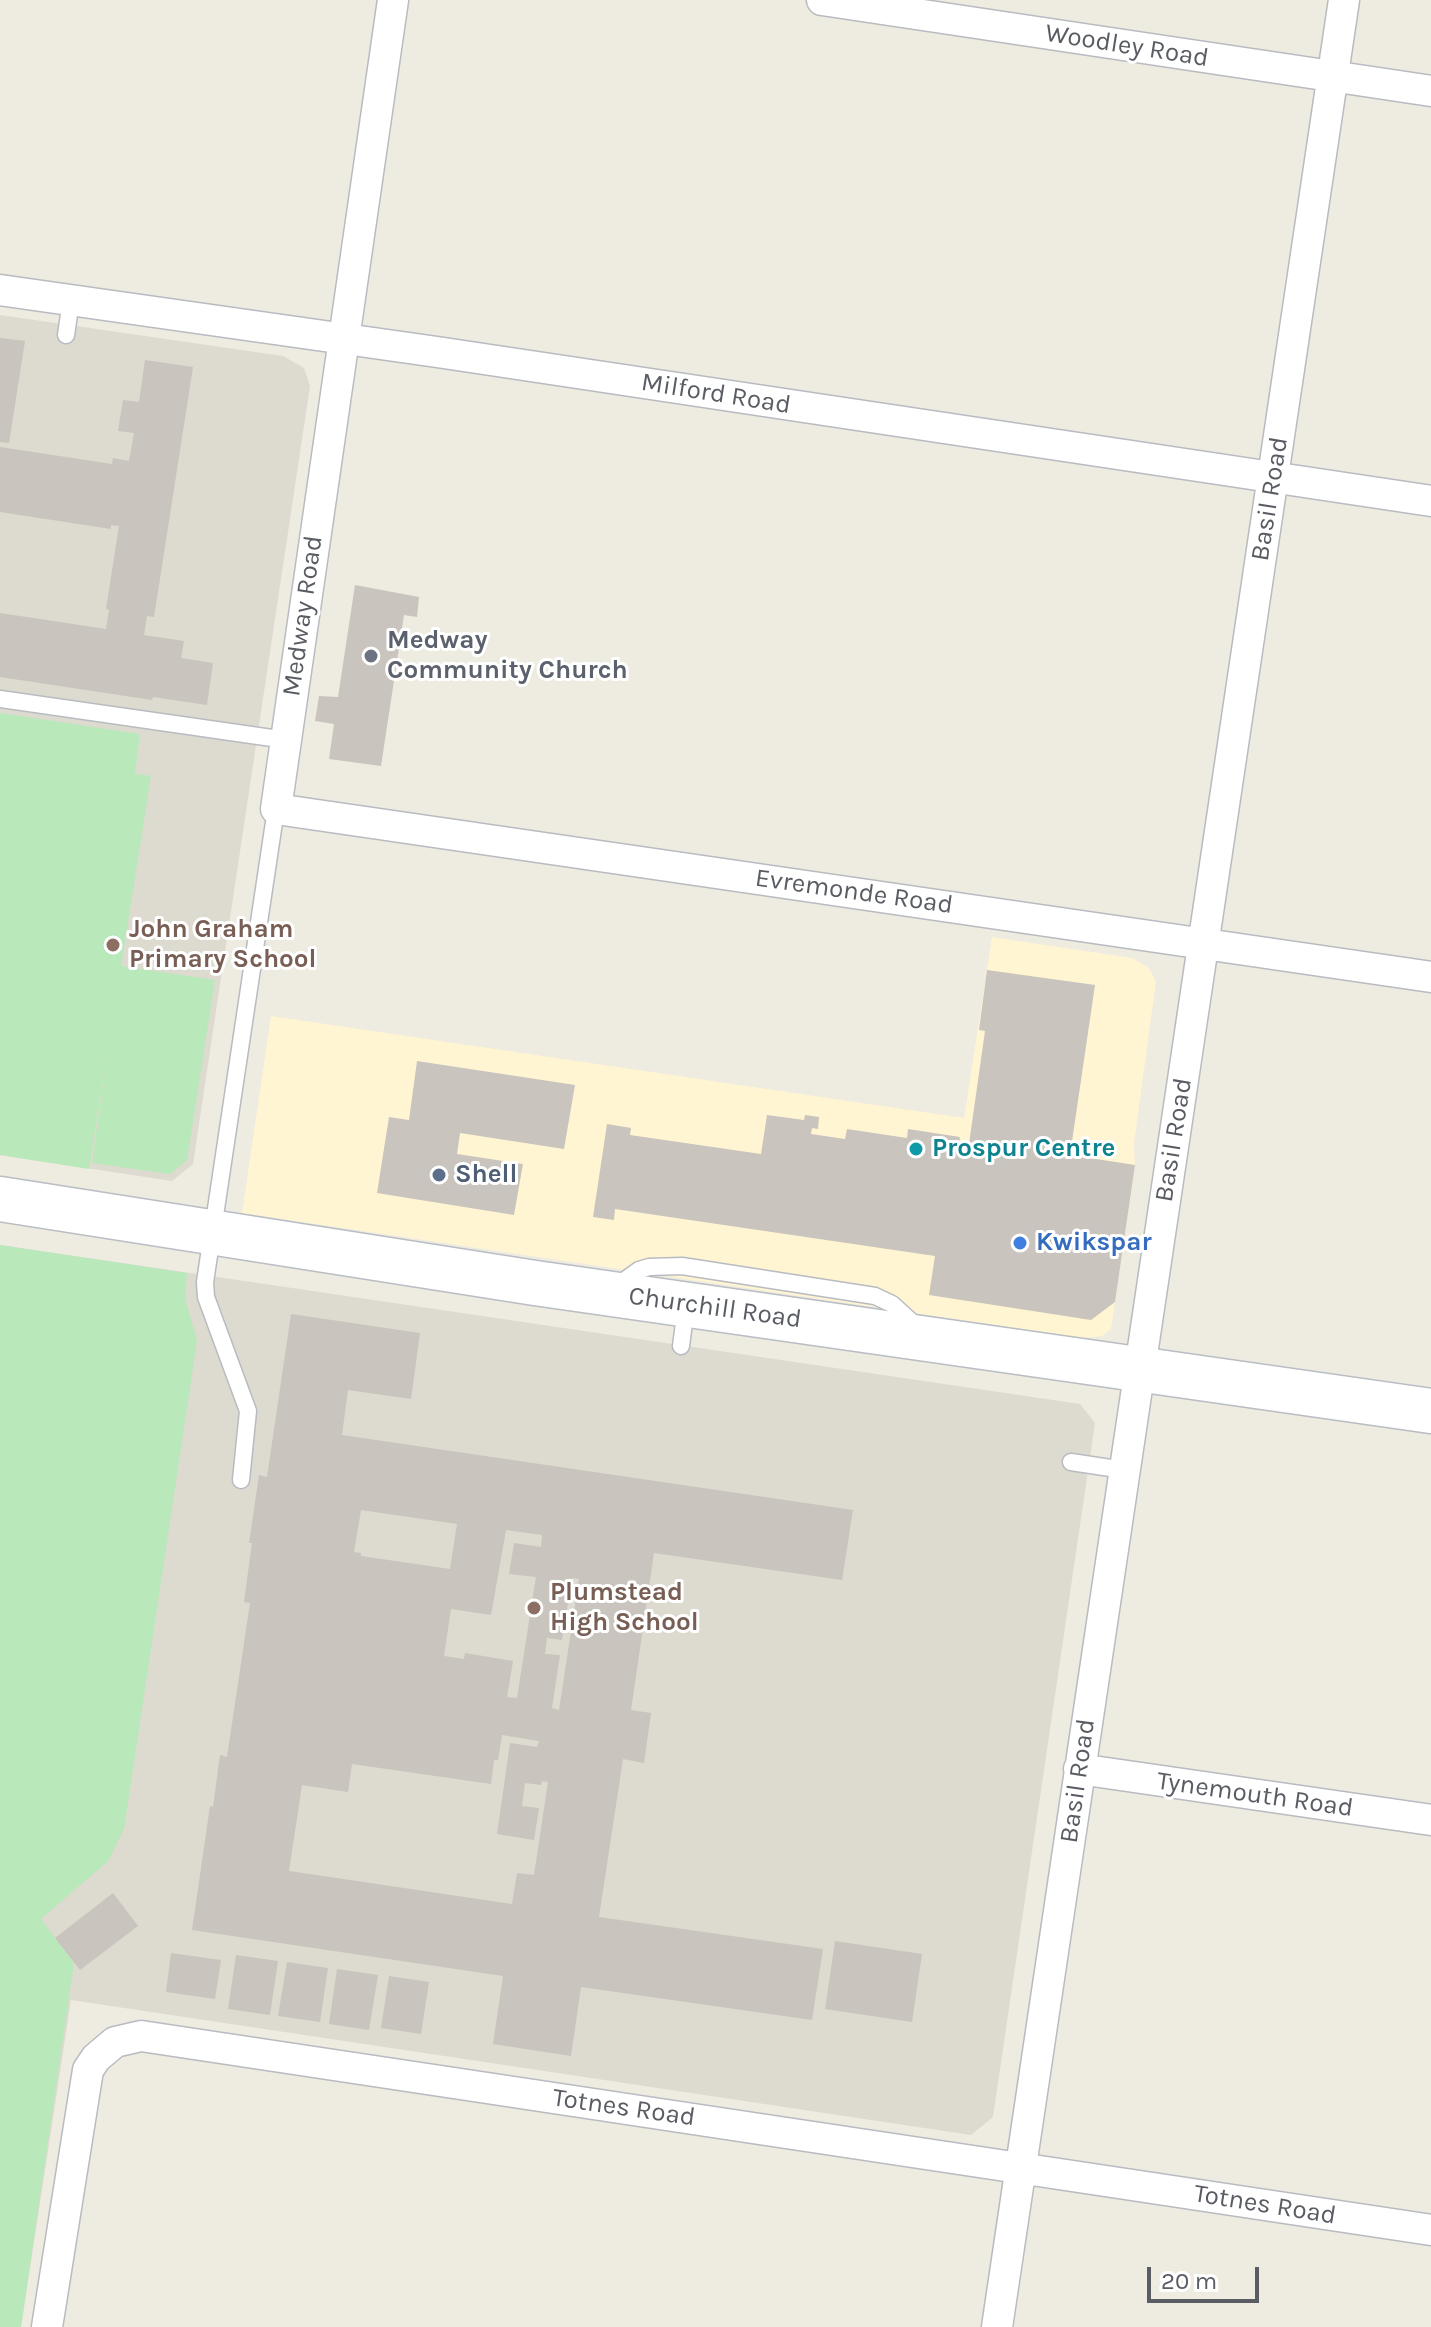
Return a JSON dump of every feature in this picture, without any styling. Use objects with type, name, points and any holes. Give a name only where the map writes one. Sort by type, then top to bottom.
[{"type":"street","name":"Medway Road","points":[[276,809],[393,0]]},
{"type":"street","name":"Woodley Road","points":[[822,0],[1431,91]]},
{"type":"street","name":"Basil Road","points":[[997,2327],[1344,0]]},
{"type":"street","name":"Milford Road","points":[[0,290],[1431,501]]},
{"type":"street","name":"Evremonde Road","points":[[276,809],[1431,977]]},
{"type":"street","name":"Churchill Road","points":[[0,1199],[607,1293],[684,1325],[931,1339],[1431,1411]]},
{"type":"street","name":"Tynemouth Road","points":[[1079,1769],[1431,1820]]},
{"type":"street","name":"Totnes Road","points":[[47,2327],[84,2084],[96,2058],[104,2049],[126,2037],[141,2036],[1431,2230]]},
{"type":"lane","points":[[66,335],[71,301]]},
{"type":"lane","points":[[0,699],[286,740]]},
{"type":"lane","name":"Medway Road","points":[[241,1480],[248,1411],[205,1290],[276,809]]},
{"type":"lane","points":[[607,1293],[639,1270],[666,1265],[682,1266],[875,1296],[892,1304],[931,1339]]},
{"type":"lane","points":[[1071,1462],[1124,1470]]},
{"type":"shaded area","name":"John Graham Primary School","points":[[0,315],[283,356],[304,368],[310,386],[193,1164],[172,1181],[0,1155]]},
{"type":"shaded area","points":[[992,937],[1132,958],[1148,967],[1156,981],[1134,1144],[1135,1165],[1111,1329],[1102,1336],[1083,1338],[242,1213],[271,1016],[964,1118]]},
{"type":"shaded area","name":"Plumstead High School","points":[[0,1245],[1080,1404],[1095,1423],[993,2117],[971,2135],[71,2000],[21,2327],[0,2327]]},
{"type":"green space","points":[[0,713],[140,734],[135,774],[151,776],[121,966],[215,980],[187,1160],[170,1174],[92,1163],[108,1050],[89,1169],[0,1155]]},
{"type":"green space","points":[[0,1245],[187,1273],[185,1298],[197,1341],[124,1829],[108,1861],[41,1919],[74,1963],[21,2327],[0,2327]]},
{"type":"building","points":[[0,338],[25,341],[9,443],[0,442]]},
{"type":"building","points":[[145,360],[193,367],[154,617],[147,616],[144,635],[184,641],[181,658],[213,663],[207,705],[153,697],[152,700],[0,677],[0,613],[106,629],[109,610],[106,609],[119,526],[111,525],[111,529],[0,512],[0,447],[112,464],[113,458],[129,461],[134,433],[118,431],[123,400],[139,402]]},
{"type":"building","name":"Medway Community Church","points":[[355,585],[419,597],[417,617],[404,615],[381,766],[329,759],[334,724],[315,721],[319,696],[338,697]]},
{"type":"building","name":"Prospur Centre","points":[[987,970],[1095,985],[1070,1155],[1135,1165],[1115,1302],[1091,1320],[929,1295],[935,1256],[615,1209],[614,1220],[593,1217],[607,1124],[631,1128],[630,1135],[761,1154],[767,1115],[804,1120],[805,1115],[819,1117],[818,1129],[812,1128],[811,1134],[845,1139],[847,1129],[907,1138],[908,1129],[960,1137],[959,1143],[969,1144],[985,1031],[979,1030]]},
{"type":"building","points":[[417,1061],[575,1085],[564,1149],[460,1133],[457,1154],[523,1164],[514,1215],[377,1193],[389,1117],[409,1120]]},
{"type":"building","points":[[291,1314],[420,1333],[411,1399],[348,1390],[342,1435],[853,1510],[842,1580],[654,1553],[631,1710],[651,1713],[644,1763],[623,1759],[599,1917],[823,1949],[812,2020],[581,1987],[571,2056],[493,2044],[503,1976],[192,1930],[220,1755],[227,1757],[250,1603],[244,1602],[259,1475],[267,1477]],"holes":[[[361,1510],[457,1524],[450,1569],[361,1556],[361,1553],[354,1552]],[[506,1530],[542,1535],[541,1547],[514,1543],[509,1574],[536,1577],[517,1698],[507,1697],[513,1661],[465,1653],[464,1659],[444,1656],[451,1609],[491,1615]],[[572,1578],[579,1579],[559,1710],[552,1708],[560,1655],[545,1654],[547,1638],[562,1640]],[[502,1735],[539,1741],[537,1747],[510,1743],[497,1834],[534,1840],[539,1808],[522,1806],[525,1783],[541,1785],[542,1781],[548,1782],[534,1875],[517,1873],[512,1904],[289,1871],[302,1785],[348,1792],[352,1764],[491,1784],[494,1760],[498,1760]]]},
{"type":"building","points":[[113,1893],[138,1926],[80,1970],[55,1938]]},
{"type":"building","points":[[835,1941],[922,1954],[912,2022],[825,2009]]},
{"type":"building","points":[[171,1953],[221,1960],[215,1999],[166,1992]]},
{"type":"building","points":[[236,1955],[278,1961],[270,2015],[228,2009]]},
{"type":"building","points":[[287,1962],[328,1968],[320,2022],[278,2016]]},
{"type":"building","points":[[337,1969],[378,1975],[369,2030],[329,2024]]},
{"type":"building","points":[[389,1976],[429,1982],[421,2034],[381,2028]]},
{"type":"place","name":"Medway Community Church","points":[[371,656]]},
{"type":"place","name":"John Graham Primary School","points":[[113,945]]},
{"type":"place","name":"Prospur Centre","points":[[916,1149]]},
{"type":"place","name":"Shell","points":[[439,1175]]},
{"type":"place","name":"Kwikspar","points":[[1020,1243]]},
{"type":"place","name":"Plumstead High School","points":[[534,1608]]}]
